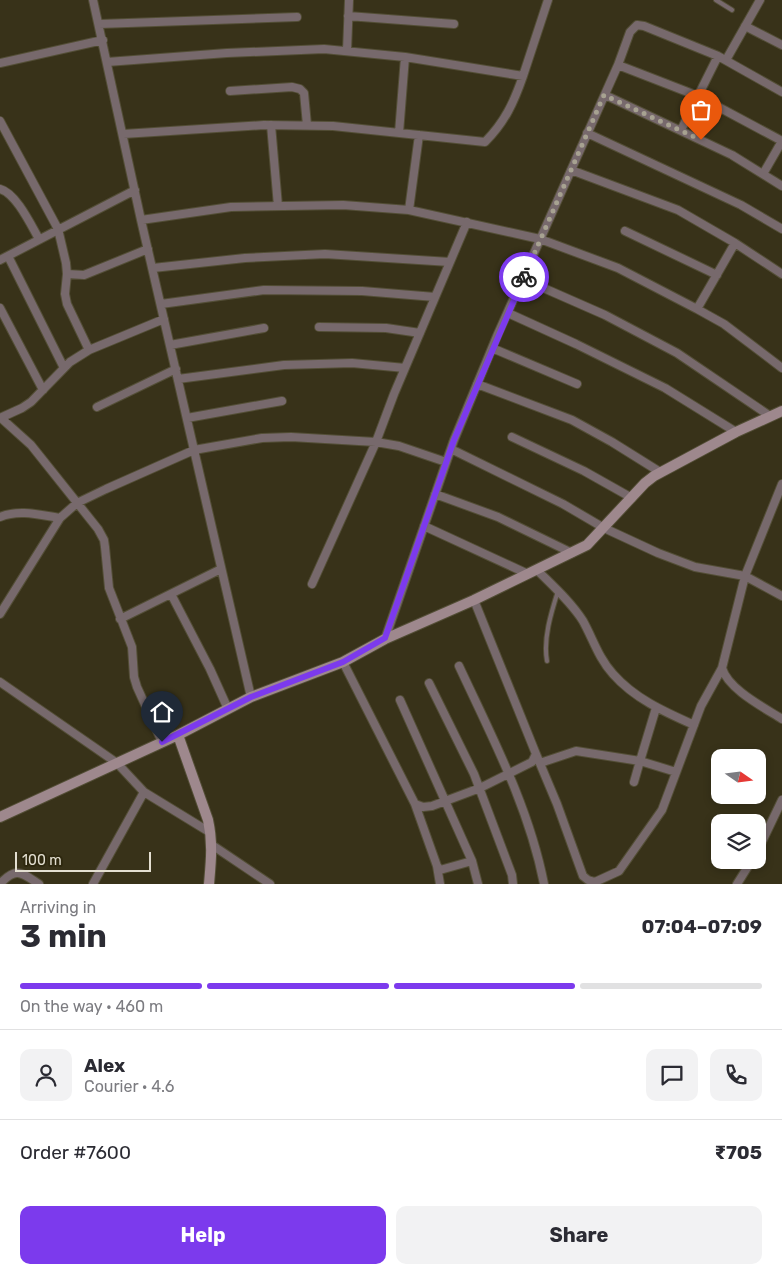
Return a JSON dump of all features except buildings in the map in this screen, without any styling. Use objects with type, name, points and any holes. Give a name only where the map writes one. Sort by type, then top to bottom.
[{"type":"main road","points":[[0,817],[178,735],[251,697],[343,662],[385,638],[474,600],[587,546],[646,483],[660,472],[736,432],[782,411]]},
{"type":"main road","points":[[178,735],[211,833],[212,845],[208,884]]},
{"type":"street","points":[[93,0],[141,220],[251,697]]},
{"type":"street","points":[[347,51],[349,0]]},
{"type":"street","points":[[122,134],[272,125],[307,125],[485,142],[507,116],[515,99],[548,0]]},
{"type":"street","points":[[681,130],[698,96],[745,26],[760,0]]},
{"type":"street","points":[[348,16],[454,24]]},
{"type":"street","points":[[98,24],[297,17]]},
{"type":"street","points":[[385,638],[451,449],[492,348],[618,65],[630,32],[637,25],[644,26],[722,58],[782,92]]},
{"type":"street","points":[[745,26],[782,45]]},
{"type":"street","points":[[0,63],[103,40]]},
{"type":"street","points":[[107,62],[227,53],[324,49],[405,57],[523,76]]},
{"type":"street","points":[[399,133],[405,57]]},
{"type":"street","points":[[618,65],[698,96],[782,141],[762,174]]},
{"type":"street","points":[[230,91],[292,87],[300,89],[304,93],[307,125]]},
{"type":"street","points":[[604,95],[732,155],[782,186]]},
{"type":"street","points":[[0,121],[58,230],[67,274],[65,294],[67,304],[89,350]]},
{"type":"street","points":[[272,125],[278,206]]},
{"type":"street","points":[[587,133],[741,205],[782,230]]},
{"type":"street","points":[[409,210],[418,135]]},
{"type":"street","points":[[571,170],[678,210],[736,243],[782,274]]},
{"type":"street","points":[[0,189],[8,192],[15,200],[39,239]]},
{"type":"street","points":[[0,260],[135,190]]},
{"type":"street","points":[[141,220],[231,207],[342,205],[409,210],[467,222],[540,239],[618,268],[697,308],[724,324],[782,368]]},
{"type":"street","points":[[312,584],[376,442],[467,222]]},
{"type":"street","points":[[625,231],[717,275]]},
{"type":"street","points":[[697,308],[736,243]]},
{"type":"street","points":[[67,274],[84,275],[148,249]]},
{"type":"street","points":[[153,268],[245,258],[325,254],[450,262]]},
{"type":"street","points":[[8,256],[64,368]]},
{"type":"street","points":[[522,279],[605,315],[677,353],[770,416]]},
{"type":"street","points":[[161,304],[264,290],[362,291],[435,297]]},
{"type":"street","points":[[0,308],[43,390]]},
{"type":"street","points":[[508,312],[665,388],[736,432]]},
{"type":"street","points":[[162,742],[134,677],[132,647],[107,582],[104,540],[98,529],[32,445],[0,418],[22,408],[43,390],[70,362],[89,350],[164,319]]},
{"type":"street","points":[[318,327],[386,328],[420,333]]},
{"type":"street","points":[[170,345],[264,328]]},
{"type":"street","points":[[492,348],[577,384]]},
{"type":"street","points":[[178,379],[284,365],[352,363],[405,368]]},
{"type":"street","points":[[97,407],[176,369]]},
{"type":"street","points":[[478,384],[572,420],[660,472]]},
{"type":"street","points":[[187,418],[282,401]]},
{"type":"street","points":[[0,614],[60,518],[77,503],[194,450],[262,438],[291,437],[376,442],[399,446],[446,462]]},
{"type":"street","points":[[512,437],[584,471],[632,498]]},
{"type":"street","points":[[451,449],[563,504],[604,528],[658,553],[695,567],[745,576],[782,596]]},
{"type":"street","points":[[474,600],[557,804],[583,876],[595,882],[619,871],[662,810],[701,706],[722,668],[745,576],[781,490]]},
{"type":"street","points":[[435,494],[498,517],[572,553]]},
{"type":"street","points":[[0,517],[20,512],[60,518]]},
{"type":"street","points":[[424,526],[532,572],[558,592],[575,609],[602,660],[614,675],[629,689],[656,708],[694,725]]},
{"type":"street","points":[[120,619],[221,569]]},
{"type":"street","points":[[171,594],[210,669],[228,709]]},
{"type":"street","points":[[343,662],[414,804],[437,866],[440,884]]},
{"type":"street","points":[[459,666],[509,773],[531,829],[544,884]]},
{"type":"street","points":[[722,668],[724,677],[732,685],[782,720]]},
{"type":"street","points":[[0,682],[117,763],[144,792],[211,833]]},
{"type":"street","points":[[429,683],[480,788],[512,875],[513,884]]},
{"type":"street","points":[[400,700],[472,861],[478,884]]},
{"type":"street","points":[[634,782],[656,708]]},
{"type":"street","points":[[540,763],[576,751],[640,761],[676,772]]},
{"type":"street","points":[[414,804],[423,807],[480,788],[532,762],[536,754]]},
{"type":"street","points":[[93,884],[144,792]]},
{"type":"street","points":[[766,833],[782,800]]},
{"type":"street","points":[[212,845],[270,884]]},
{"type":"street","points":[[437,866],[440,870],[472,861]]},
{"type":"street","points":[[737,884],[746,869]]},
{"type":"street","points":[[0,884],[14,872],[18,872],[39,884]]},
{"type":"lane","points":[[716,0],[732,10]]},
{"type":"lane","points":[[548,661],[545,652],[551,612],[558,592]]},
{"type":"way so far","points":[[524,277],[604,95],[701,140]]},
{"type":"route","points":[[162,742],[251,697],[343,662],[385,638],[454,440],[497,336],[524,277]]}]
